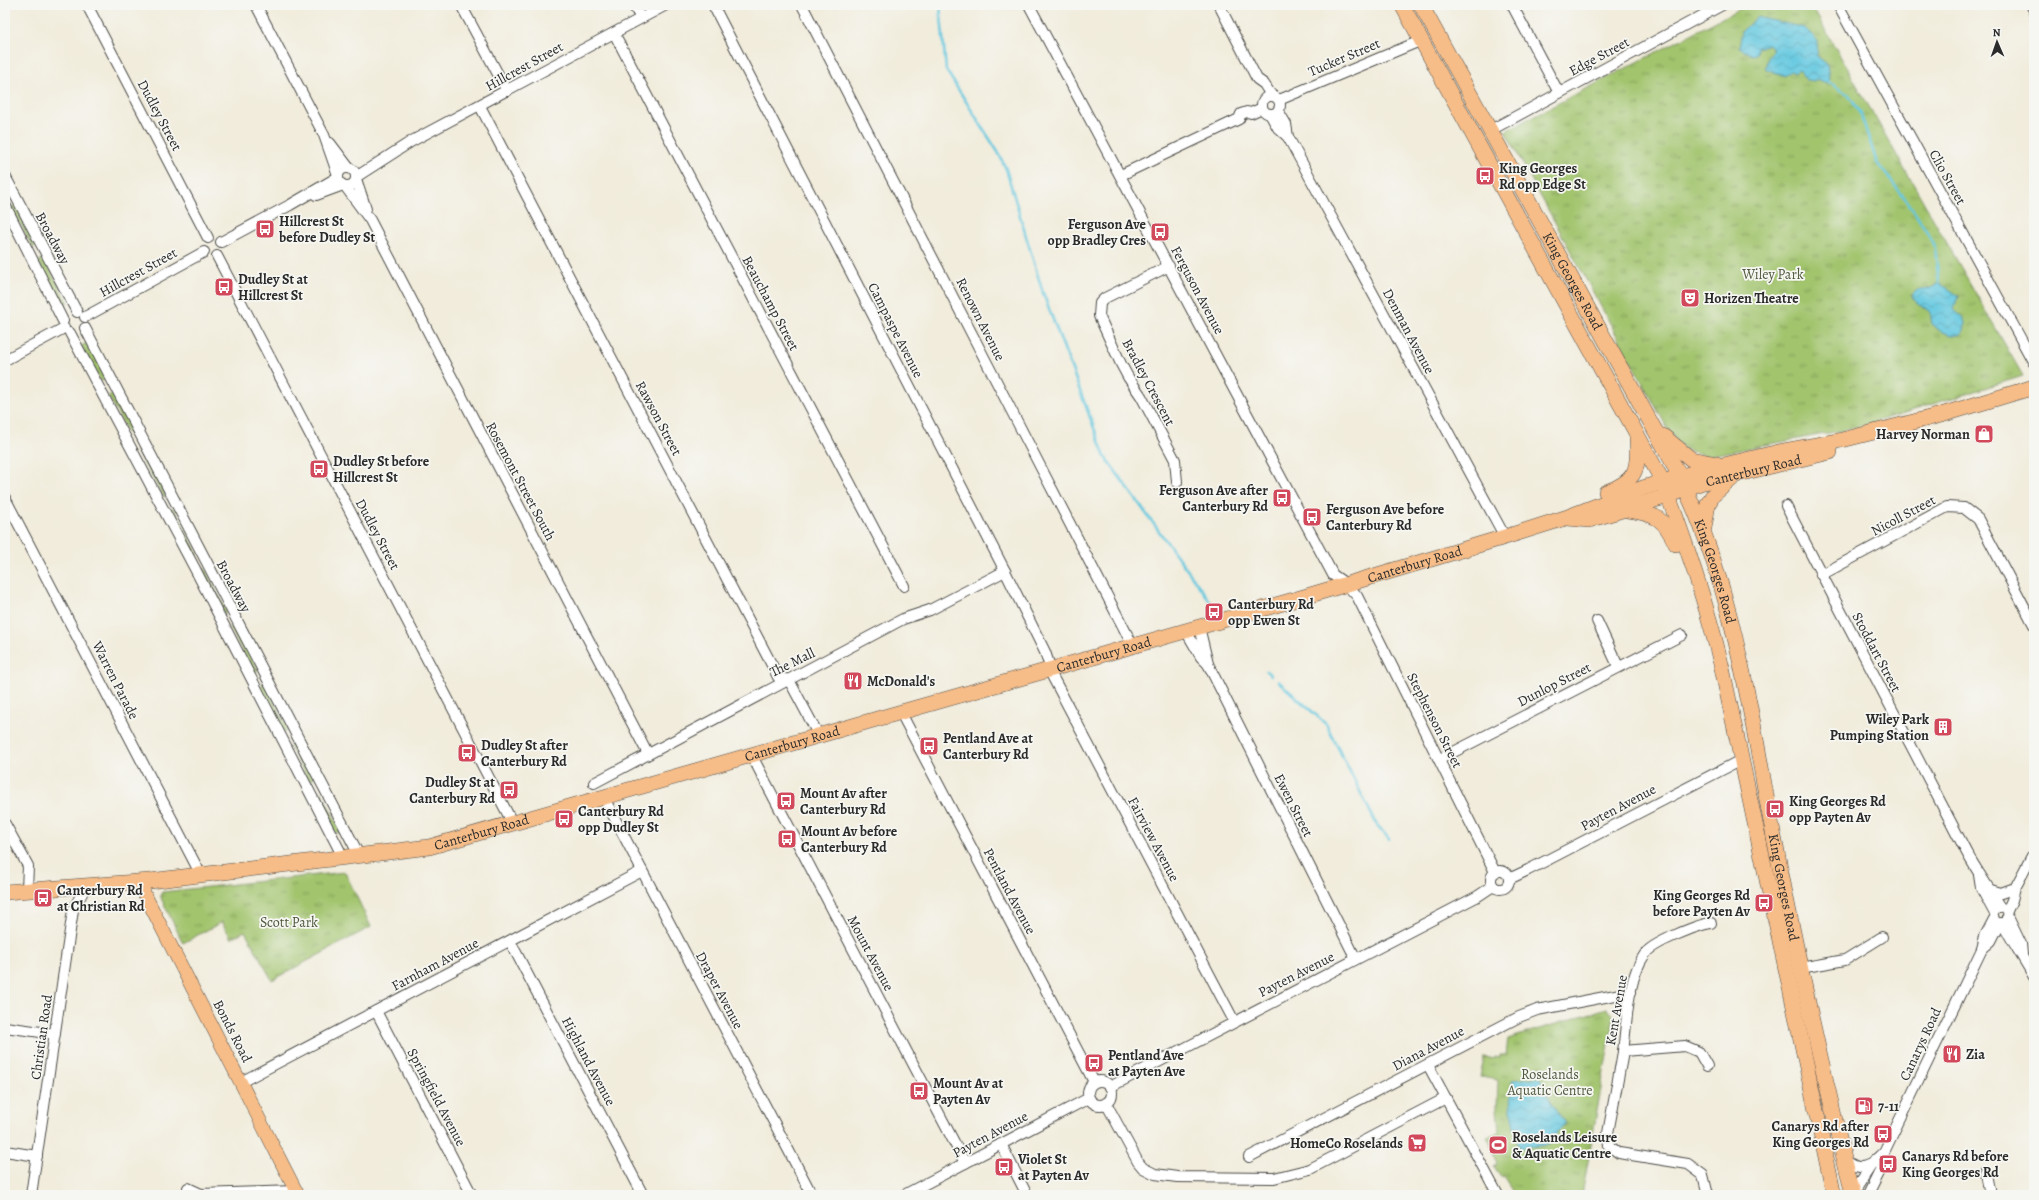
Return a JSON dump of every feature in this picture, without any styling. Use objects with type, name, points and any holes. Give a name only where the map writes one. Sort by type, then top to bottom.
[{"type":"highway","name":"King Georges Road","points":[[1402,5],[1420,41],[1637,435],[1665,489],[1709,612],[1834,1195]]},
{"type":"highway","name":"King Georges Road","points":[[1420,5],[1654,428],[1683,482],[1704,533],[1735,635],[1800,968],[1843,1157],[1853,1194]]},
{"type":"highway","name":"Canterbury Road","points":[[1565,518],[1589,520],[1624,509],[1665,489],[1722,465],[1842,440],[1941,415],[2034,387]]},
{"type":"highway","name":"Canterbury Road","points":[[1683,482],[1738,473],[1832,452],[1885,438],[1941,415]]},
{"type":"highway","points":[[1654,428],[1691,459],[1722,465]]},
{"type":"highway","points":[[1565,518],[1604,493],[1627,482],[1635,472],[1638,457],[1637,435]]},
{"type":"highway","points":[[1704,533],[1708,504],[1713,495],[1730,482],[1738,473]]},
{"type":"highway","name":"Canterbury Road","points":[[5,892],[142,882],[360,857],[429,847],[752,756],[1192,629],[1665,489]]},
{"type":"highway","points":[[1624,509],[1645,512],[1663,521],[1698,581]]},
{"type":"main road","name":"Bonds Road","points":[[142,882],[145,897],[297,1193]]},
{"type":"street","name":"Dudley Street","points":[[87,5],[208,238]]},
{"type":"street","name":"Rosemont Street South","points":[[256,5],[324,135],[341,181],[370,220]]},
{"type":"street","points":[[461,5],[507,91]]},
{"type":"street","points":[[633,5],[641,18]]},
{"type":"street","name":"Hillcrest Street","points":[[353,173],[666,5]]},
{"type":"street","name":"Campaspe Avenue","points":[[713,5],[1005,571],[1045,652],[1050,670]]},
{"type":"street","name":"Renown Avenue","points":[[802,5],[1133,646]]},
{"type":"street","name":"Ferguson Avenue","points":[[1029,5],[1122,175],[1333,575],[1346,584]]},
{"type":"street","name":"Denman Avenue","points":[[1219,5],[1258,79],[1264,84],[1271,104],[1286,124],[1288,137],[1504,537]]},
{"type":"street","points":[[1512,5],[1559,93]]},
{"type":"street","name":"Edge Street","points":[[1489,131],[1721,5]]},
{"type":"street","name":"Clio Street","points":[[1838,5],[2034,363]]},
{"type":"street","points":[[2031,5],[2034,10]]},
{"type":"street","name":"Beauchamp Street","points":[[614,33],[904,586]]},
{"type":"street","name":"Tucker Street","points":[[1122,175],[1239,119],[1241,114],[1247,112],[1251,113],[1420,41]]},
{"type":"street","name":"Rawson Street","points":[[480,106],[778,677],[789,680],[818,736]]},
{"type":"street","name":"Rosemont Street South","points":[[324,135],[353,173],[370,220],[648,754]]},
{"type":"street","points":[[221,242],[290,205],[341,181],[353,184],[353,173],[342,169],[341,181]]},
{"type":"street","name":"Broadway","points":[[5,176],[81,314]]},
{"type":"street","name":"Broadway","points":[[5,205],[66,327],[194,567],[344,858]]},
{"type":"street","points":[[208,238],[215,238],[221,242],[222,250],[217,256],[211,257],[204,252],[204,243],[208,238]]},
{"type":"street","name":"Hillcrest Street","points":[[66,327],[69,314],[81,314],[204,252]]},
{"type":"street","name":"Dudley Street","points":[[217,256],[514,824]]},
{"type":"street","name":"Bradley Crescent","points":[[1169,266],[1105,298],[1100,303],[1099,316],[1128,377],[1141,396],[1175,460],[1177,482]]},
{"type":"street","points":[[5,360],[66,327],[79,332],[85,328],[81,314]]},
{"type":"street","name":"Broadway","points":[[85,328],[360,857]]},
{"type":"street","name":"Warren Parade","points":[[5,498],[201,875]]},
{"type":"street","name":"Stoddart Street","points":[[1786,506],[1979,875],[1991,890],[2012,943],[2022,954],[2034,976]]},
{"type":"street","name":"Nicoll Street","points":[[1821,575],[1947,507],[1964,508],[1978,519],[2034,625]]},
{"type":"street","name":"The Mall","points":[[594,783],[648,754],[662,749],[765,691],[789,680],[903,619],[930,610],[1005,571]]},
{"type":"street","name":"Stephenson Street","points":[[1346,584],[1356,596],[1440,759],[1495,872]]},
{"type":"street","points":[[1597,621],[1618,666]]},
{"type":"street","name":"Ewen Street","points":[[1192,629],[1201,656],[1208,664],[1356,959]]},
{"type":"street","name":"Dunlop Street","points":[[1440,759],[1618,666],[1682,635]]},
{"type":"street","name":"Fairview Avenue","points":[[1050,670],[1234,1021]]},
{"type":"street","name":"Pentland Avenue","points":[[901,713],[1094,1082]]},
{"type":"street","name":"Mount Avenue","points":[[752,756],[965,1163]]},
{"type":"street","name":"Payten Avenue","points":[[1509,879],[1741,760]]},
{"type":"street","name":"Draper Avenue","points":[[604,798],[812,1195]]},
{"type":"street","points":[[5,824],[28,866],[26,890]]},
{"type":"street","name":"Canarys Road","points":[[1982,949],[1994,936],[2006,895],[2015,888],[2034,852]]},
{"type":"street","name":"Farnham Avenue","points":[[241,1082],[642,872]]},
{"type":"street","points":[[1495,872],[1504,872],[1509,879],[1505,887],[1498,888],[1493,886],[1491,880],[1495,872]]},
{"type":"street","name":"Stoddart Street","points":[[1979,875],[1981,888],[2022,944],[2022,954]]},
{"type":"street","name":"Christian Road","points":[[31,1195],[73,910],[86,886]]},
{"type":"street","name":"Payten Avenue","points":[[1110,1087],[1234,1021],[1478,896],[1493,886]]},
{"type":"street","points":[[1991,890],[2002,893],[2015,888]]},
{"type":"street","name":"Canarys Road","points":[[1868,1195],[1882,1166],[1884,1152],[1982,949],[1985,936],[2001,915]]},
{"type":"street","name":"Kent Avenue","points":[[1708,1195],[1704,1175],[1688,1164],[1619,1153],[1609,1146],[1608,1133],[1623,1051],[1631,992],[1639,963],[1646,952],[1656,945],[1700,925],[1711,923]]},
{"type":"street","name":"Stoddart Street","points":[[1994,936],[2012,943]]},
{"type":"street","points":[[1800,968],[1845,960],[1882,937]]},
{"type":"street","name":"Highland Avenue","points":[[510,941],[643,1195]]},
{"type":"street","name":"Diana Avenue","points":[[1249,1157],[1519,1017],[1537,1010],[1631,992]]},
{"type":"street","name":"Springfield Avenue","points":[[376,1011],[472,1195]]},
{"type":"street","points":[[5,1027],[55,1034]]},
{"type":"street","points":[[1623,1051],[1685,1046],[1699,1052],[1706,1066]]},
{"type":"street","points":[[1428,1065],[1498,1195]]},
{"type":"street","points":[[1094,1082],[1105,1082],[1110,1087],[1111,1097],[1106,1103],[1095,1104],[1089,1098],[1089,1088],[1094,1082]]},
{"type":"street","name":"Payten Avenue","points":[[904,1195],[1089,1098]]},
{"type":"street","points":[[1106,1103],[1143,1168],[1156,1174],[1199,1177],[1274,1178],[1310,1169],[1446,1098]]},
{"type":"street","points":[[1001,1144],[1027,1195]]},
{"type":"street","points":[[5,1151],[37,1156]]},
{"type":"street","name":"Canarys Road","points":[[1853,1194],[1874,1162],[1884,1152]]},
{"type":"street","points":[[1843,1157],[1853,1166],[1857,1167],[1866,1167],[1874,1162]]},
{"type":"street","points":[[1987,1174],[1991,1195]]},
{"type":"street","points":[[188,1188],[201,1194],[297,1193]]},
{"type":"green space","name":"Wiley Park","points":[[1747,5],[1811,5],[2023,376],[1856,428],[1707,456],[1684,449],[1671,435],[1505,131]]},
{"type":"green space","points":[[16,205],[36,245],[33,248],[11,207]]},
{"type":"green space","points":[[41,259],[44,259],[68,302],[60,305],[39,262]]},
{"type":"green space","points":[[89,342],[106,378],[103,381],[99,379],[81,346]]},
{"type":"green space","points":[[114,393],[134,433],[130,436],[108,396]]},
{"type":"green space","points":[[142,447],[166,494],[164,497],[136,450]]},
{"type":"green space","points":[[174,508],[198,555],[196,557],[193,557],[169,510]]},
{"type":"green space","points":[[202,569],[205,569],[227,612],[224,614],[201,571]]},
{"type":"green space","points":[[235,626],[258,669],[256,672],[253,672],[230,627]]},
{"type":"green space","points":[[265,683],[288,729],[286,731],[282,731],[260,686]]},
{"type":"green space","points":[[296,742],[314,778],[312,780],[308,780],[290,746]]},
{"type":"green space","points":[[321,792],[341,831],[340,833],[334,832],[316,795]]},
{"type":"green space","name":"Scott Park","points":[[345,872],[371,927],[272,980],[245,931],[231,938],[222,922],[183,943],[160,896],[162,892]]},
{"type":"green space","name":"Roselands Aquatic Centre","points":[[1607,1008],[1614,1016],[1582,1195],[1515,1195],[1503,1177],[1501,1178],[1494,1166],[1497,1164],[1488,1136],[1499,1133],[1497,1108],[1498,1080],[1480,1077],[1484,1057],[1494,1059],[1495,1057],[1500,1058],[1500,1055],[1506,1055],[1508,1039]]},
{"type":"water","points":[[1757,17],[1805,28],[1818,41],[1817,56],[1827,64],[1829,78],[1826,83],[1817,79],[1815,81],[1806,80],[1799,70],[1794,73],[1791,71],[1785,76],[1766,69],[1766,64],[1770,53],[1774,50],[1769,44],[1757,48],[1756,54],[1752,55],[1739,47],[1742,31]]},
{"type":"water","points":[[1939,283],[1958,296],[1954,309],[1962,317],[1965,323],[1964,330],[1961,334],[1952,335],[1936,328],[1932,325],[1930,311],[1913,300],[1912,295],[1918,290],[1933,287]]},
{"type":"water","points":[[1541,1077],[1550,1101],[1566,1122],[1548,1145],[1519,1148],[1511,1113],[1512,1080]]},
{"type":"waterway","points":[[940,5],[946,70],[998,152],[1006,169],[1043,293],[1105,457],[1212,604]]},
{"type":"waterway","points":[[1827,81],[1849,95],[1860,112],[1877,163],[1908,202],[1927,232],[1935,248],[1939,283]]},
{"type":"waterway","points":[[1266,671],[1271,675]]},
{"type":"waterway","points":[[1278,681],[1326,724],[1377,825],[1389,839]]},
{"type":"place","name":"King Georges Rd opp Edge St","points":[[1485,176]]},
{"type":"place","name":"Hillcrest St before Dudley St","points":[[265,229]]},
{"type":"place","name":"Ferguson Ave opp Bradley Cres","points":[[1160,232]]},
{"type":"place","name":"Dudley St at Hillcrest St","points":[[224,287]]},
{"type":"place","name":"Horizen Theatre","points":[[1690,298]]},
{"type":"place","name":"Harvey Norman","points":[[1984,434]]},
{"type":"place","name":"Dudley St before Hillcrest St","points":[[319,469]]},
{"type":"place","name":"Ferguson Ave after Canterbury Rd","points":[[1282,498]]},
{"type":"place","name":"Ferguson Ave before Canterbury Rd","points":[[1312,517]]},
{"type":"place","name":"Canterbury Rd opp Ewen St","points":[[1214,612]]},
{"type":"place","name":"McDonald's","points":[[853,681]]},
{"type":"place","name":"Wiley Park Pumping Station","points":[[1943,727]]},
{"type":"place","name":"Pentland Ave at Canterbury Rd","points":[[929,746]]},
{"type":"place","name":"Dudley St after Canterbury Rd","points":[[467,753]]},
{"type":"place","name":"Dudley St at Canterbury Rd","points":[[509,790]]},
{"type":"place","name":"Mount Av after Canterbury Rd","points":[[786,801]]},
{"type":"place","name":"King Georges Rd opp Payten Av","points":[[1775,809]]},
{"type":"place","name":"Canterbury Rd opp Dudley St","points":[[564,819]]},
{"type":"place","name":"Mount Av before Canterbury Rd","points":[[787,839]]},
{"type":"place","name":"Canterbury Rd at Christian Rd","points":[[43,898]]},
{"type":"place","name":"King Georges Rd before Payten Av","points":[[1764,903]]},
{"type":"place","name":"Zia","points":[[1952,1054]]},
{"type":"place","name":"Pentland Ave at Payten Ave","points":[[1094,1063]]},
{"type":"place","name":"Mount Av at Payten Av","points":[[919,1091]]},
{"type":"place","name":"7-11","points":[[1864,1106]]},
{"type":"place","name":"Canarys Rd after King Georges Rd","points":[[1883,1134]]},
{"type":"place","name":"HomeCo Roselands","points":[[1417,1143]]},
{"type":"place","name":"Roselands Leisure & Aquatic Centre","points":[[1498,1145]]},
{"type":"place","name":"Canarys Rd before King Georges Rd","points":[[1888,1164]]},
{"type":"place","name":"Violet St at Payten Av","points":[[1004,1167]]}]
